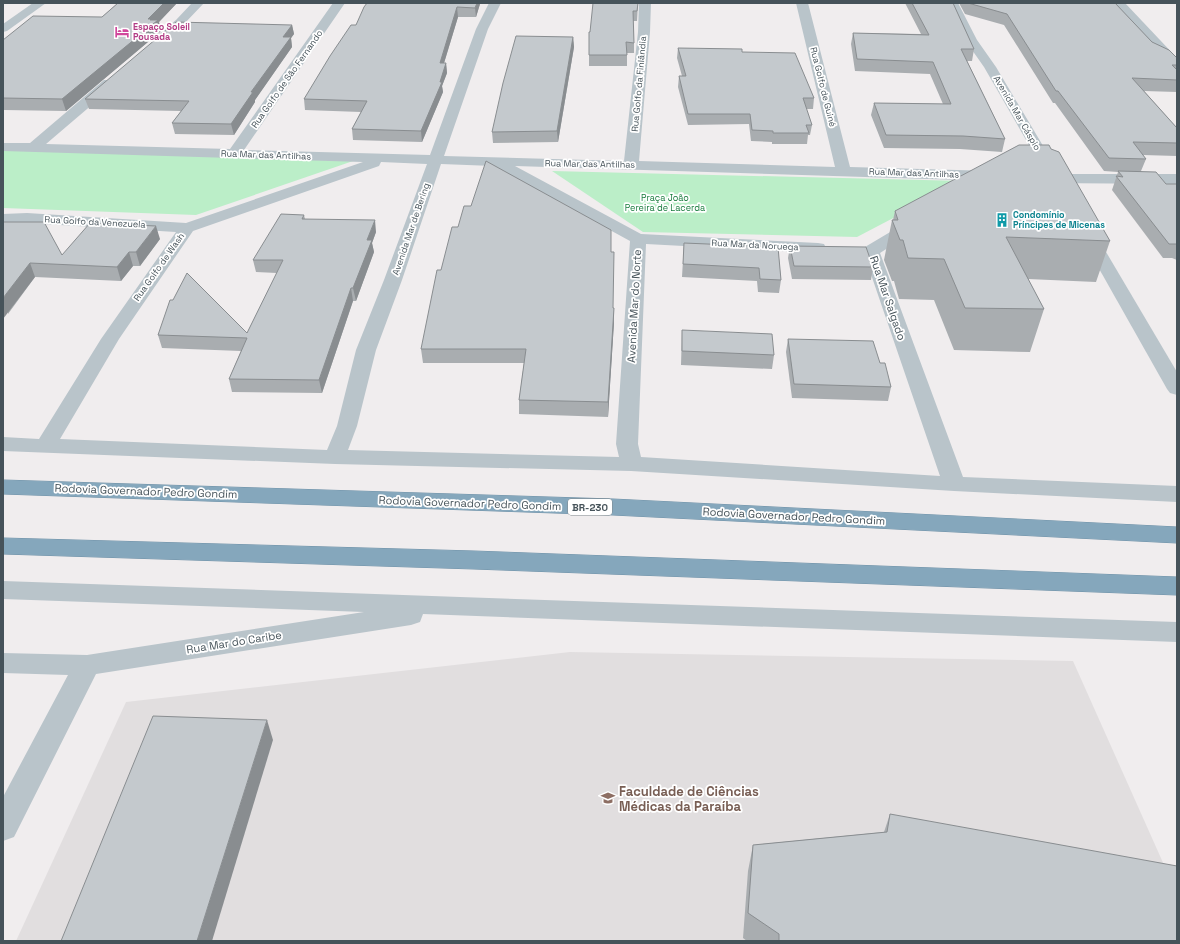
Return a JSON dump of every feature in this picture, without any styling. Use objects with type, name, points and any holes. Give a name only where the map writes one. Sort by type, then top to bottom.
[{"type":"highway","name":"Rodovia Governador Pedro Gondim","points":[[3,487],[621,508],[1177,534]]},
{"type":"highway","points":[[3,546],[474,560],[1177,586]]},
{"type":"street","points":[[3,29],[40,3]]},
{"type":"street","points":[[151,47],[180,22],[198,3]]},
{"type":"street","name":"Rua Golfo de São Fernando","points":[[234,154],[339,3]]},
{"type":"street","name":"Avenida Mar de Bering","points":[[336,457],[347,426],[366,350],[393,280],[482,29],[495,3]]},
{"type":"street","name":"Rua Golfo da Finlândia","points":[[632,165],[644,32],[645,3]]},
{"type":"street","name":"Rua Golfo de Guiné","points":[[802,3],[843,171]]},
{"type":"street","name":"Avenida Mar Cáspio","points":[[952,3],[971,40],[990,67],[1063,192]]},
{"type":"street","points":[[1119,3],[1177,65]]},
{"type":"street","points":[[33,148],[121,72]]},
{"type":"street","name":"Rua Mar das Antilhas","points":[[3,147],[387,158],[435,161],[632,165],[1001,176],[970,192]]},
{"type":"street","name":"Rua Golfo de Wash","points":[[45,446],[110,339],[187,228],[387,158]]},
{"type":"street","name":"Avenida Mar do Norte","points":[[495,162],[638,239],[627,444],[631,464]]},
{"type":"street","points":[[1034,177],[1177,179]]},
{"type":"street","name":"Rua Mar Salgado","points":[[930,215],[864,250],[954,484]]},
{"type":"street","name":"Rua Golfo da Venezuela","points":[[3,219],[42,219],[187,228]]},
{"type":"street","points":[[1082,226],[1177,389]]},
{"type":"street","name":"Rua Mar da Noruega","points":[[638,239],[832,249]]},
{"type":"street","points":[[3,444],[336,457],[631,464],[954,484],[1177,494]]},
{"type":"street","points":[[3,590],[465,608],[1177,632]]},
{"type":"street","name":"Rua Mar do Caribe","points":[[3,663],[87,665],[244,640],[465,608]]},
{"type":"street","points":[[3,827],[87,665]]},
{"type":"shaded area","name":"Faculdade de Ciências Médicas da Paraíba","points":[[570,652],[1073,661],[1177,894],[1177,941],[16,941],[126,702]]},
{"type":"green space","points":[[3,150],[356,160],[196,215],[3,208]]},
{"type":"green space","name":"Praça João Pereira de Lacerda","points":[[552,171],[964,181],[857,237],[643,232]]},
{"type":"building","points":[[118,3],[164,3],[148,19],[158,20],[62,99],[3,98],[3,40],[33,16],[102,17]]},
{"type":"building","points":[[367,3],[477,3],[475,8],[457,7],[440,63],[446,63],[440,82],[442,82],[421,131],[352,129],[367,101],[304,99],[351,25],[356,25]]},
{"type":"building","points":[[593,3],[638,3],[637,11],[633,11],[634,43],[626,42],[627,55],[589,55],[589,32]]},
{"type":"building","points":[[912,3],[953,3],[974,49],[961,49],[1005,139],[963,136],[886,135],[874,103],[951,104],[933,62],[857,59],[853,33],[929,35]]},
{"type":"building","points":[[968,3],[1115,3],[1152,42],[1169,50],[1177,58],[1177,65],[1172,65],[1177,70],[1177,80],[1132,78],[1177,128],[1177,143],[1133,142],[1146,159],[1109,158],[1058,91],[1056,91],[1007,14]]},
{"type":"building","points":[[176,22],[292,25],[283,37],[291,37],[251,92],[253,92],[231,124],[172,123],[189,101],[85,99]]},
{"type":"building","points":[[516,36],[573,37],[557,131],[492,132],[503,83]]},
{"type":"building","points":[[678,48],[742,49],[742,52],[795,53],[814,98],[803,98],[812,125],[806,125],[809,133],[773,133],[773,131],[752,130],[750,114],[688,114],[679,76],[686,76]]},
{"type":"building","points":[[1019,145],[1049,145],[1051,149],[1059,152],[1110,241],[1006,237],[1044,309],[965,308],[944,259],[908,258],[903,240],[900,240],[892,220],[898,220],[895,211]]},
{"type":"building","points":[[486,161],[611,230],[611,252],[614,252],[614,308],[608,402],[519,400],[526,349],[421,349],[437,270],[441,270],[452,227],[458,227],[464,206],[471,206]]},
{"type":"building","points":[[1118,171],[1156,172],[1166,184],[1177,184],[1177,244],[1169,244],[1116,176],[1123,177]]},
{"type":"building","points":[[281,214],[304,215],[302,219],[375,220],[367,240],[372,240],[353,288],[351,288],[319,380],[229,379],[247,338],[158,335],[170,300],[173,300],[187,273],[247,333],[283,260],[253,260]]},
{"type":"building","points":[[3,222],[44,222],[62,255],[90,223],[156,226],[136,252],[129,252],[117,267],[30,263],[3,298]]},
{"type":"building","points":[[684,243],[778,247],[781,280],[760,279],[759,268],[683,264]]},
{"type":"building","points":[[790,246],[866,247],[873,267],[794,266]]},
{"type":"building","points":[[682,330],[772,334],[774,355],[682,351]]},
{"type":"building","points":[[788,339],[873,341],[880,363],[885,363],[891,387],[794,384]]},
{"type":"building","points":[[153,716],[267,720],[197,941],[61,941]]},
{"type":"building","points":[[890,814],[1177,866],[1177,941],[779,941],[779,934],[748,913],[753,845],[887,832]]},
{"type":"place","name":"Espaço Soleil Pousada","points":[[122,32]]},
{"type":"place","name":"Condomínio Príncipes de Micenas","points":[[1002,220]]},
{"type":"place","name":"Faculdade de Ciências Médicas da Paraíba","points":[[608,798]]}]
